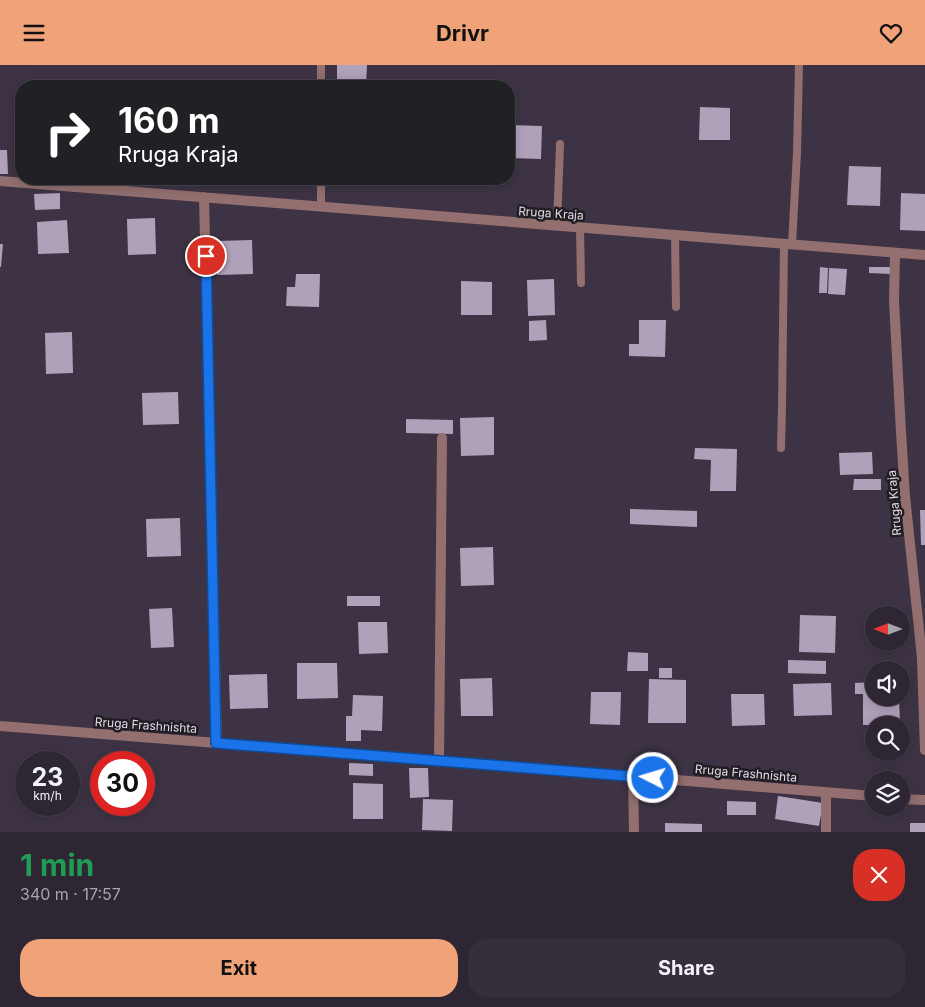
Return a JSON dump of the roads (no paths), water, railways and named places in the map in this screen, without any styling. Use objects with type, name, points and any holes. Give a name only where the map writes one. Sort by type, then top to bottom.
[{"type":"street","name":"Rruga Kraja","points":[[0,181],[15,182]]},
{"type":"street","name":"Rruga Kraja","points":[[51,185],[925,255]]},
{"type":"street","points":[[204,197],[216,743]]},
{"type":"street","name":"Rruga Kraja","points":[[895,253],[895,311],[901,432],[905,496],[922,658],[925,750]]},
{"type":"street","points":[[439,761],[442,438]]},
{"type":"street","name":"Rruga Frashnishta","points":[[0,726],[865,795]]},
{"type":"street","points":[[633,777],[634,832]]},
{"type":"street","points":[[826,793],[826,832]]},
{"type":"street","points":[[910,800],[925,801]]},
{"type":"lane","points":[[321,65],[321,80]]},
{"type":"lane","points":[[780,448],[788,244],[797,153],[799,65]]},
{"type":"lane","points":[[556,226],[560,144]]},
{"type":"lane","points":[[320,207],[321,185]]},
{"type":"lane","points":[[580,227],[581,283]]},
{"type":"lane","points":[[675,235],[676,307]]}]
